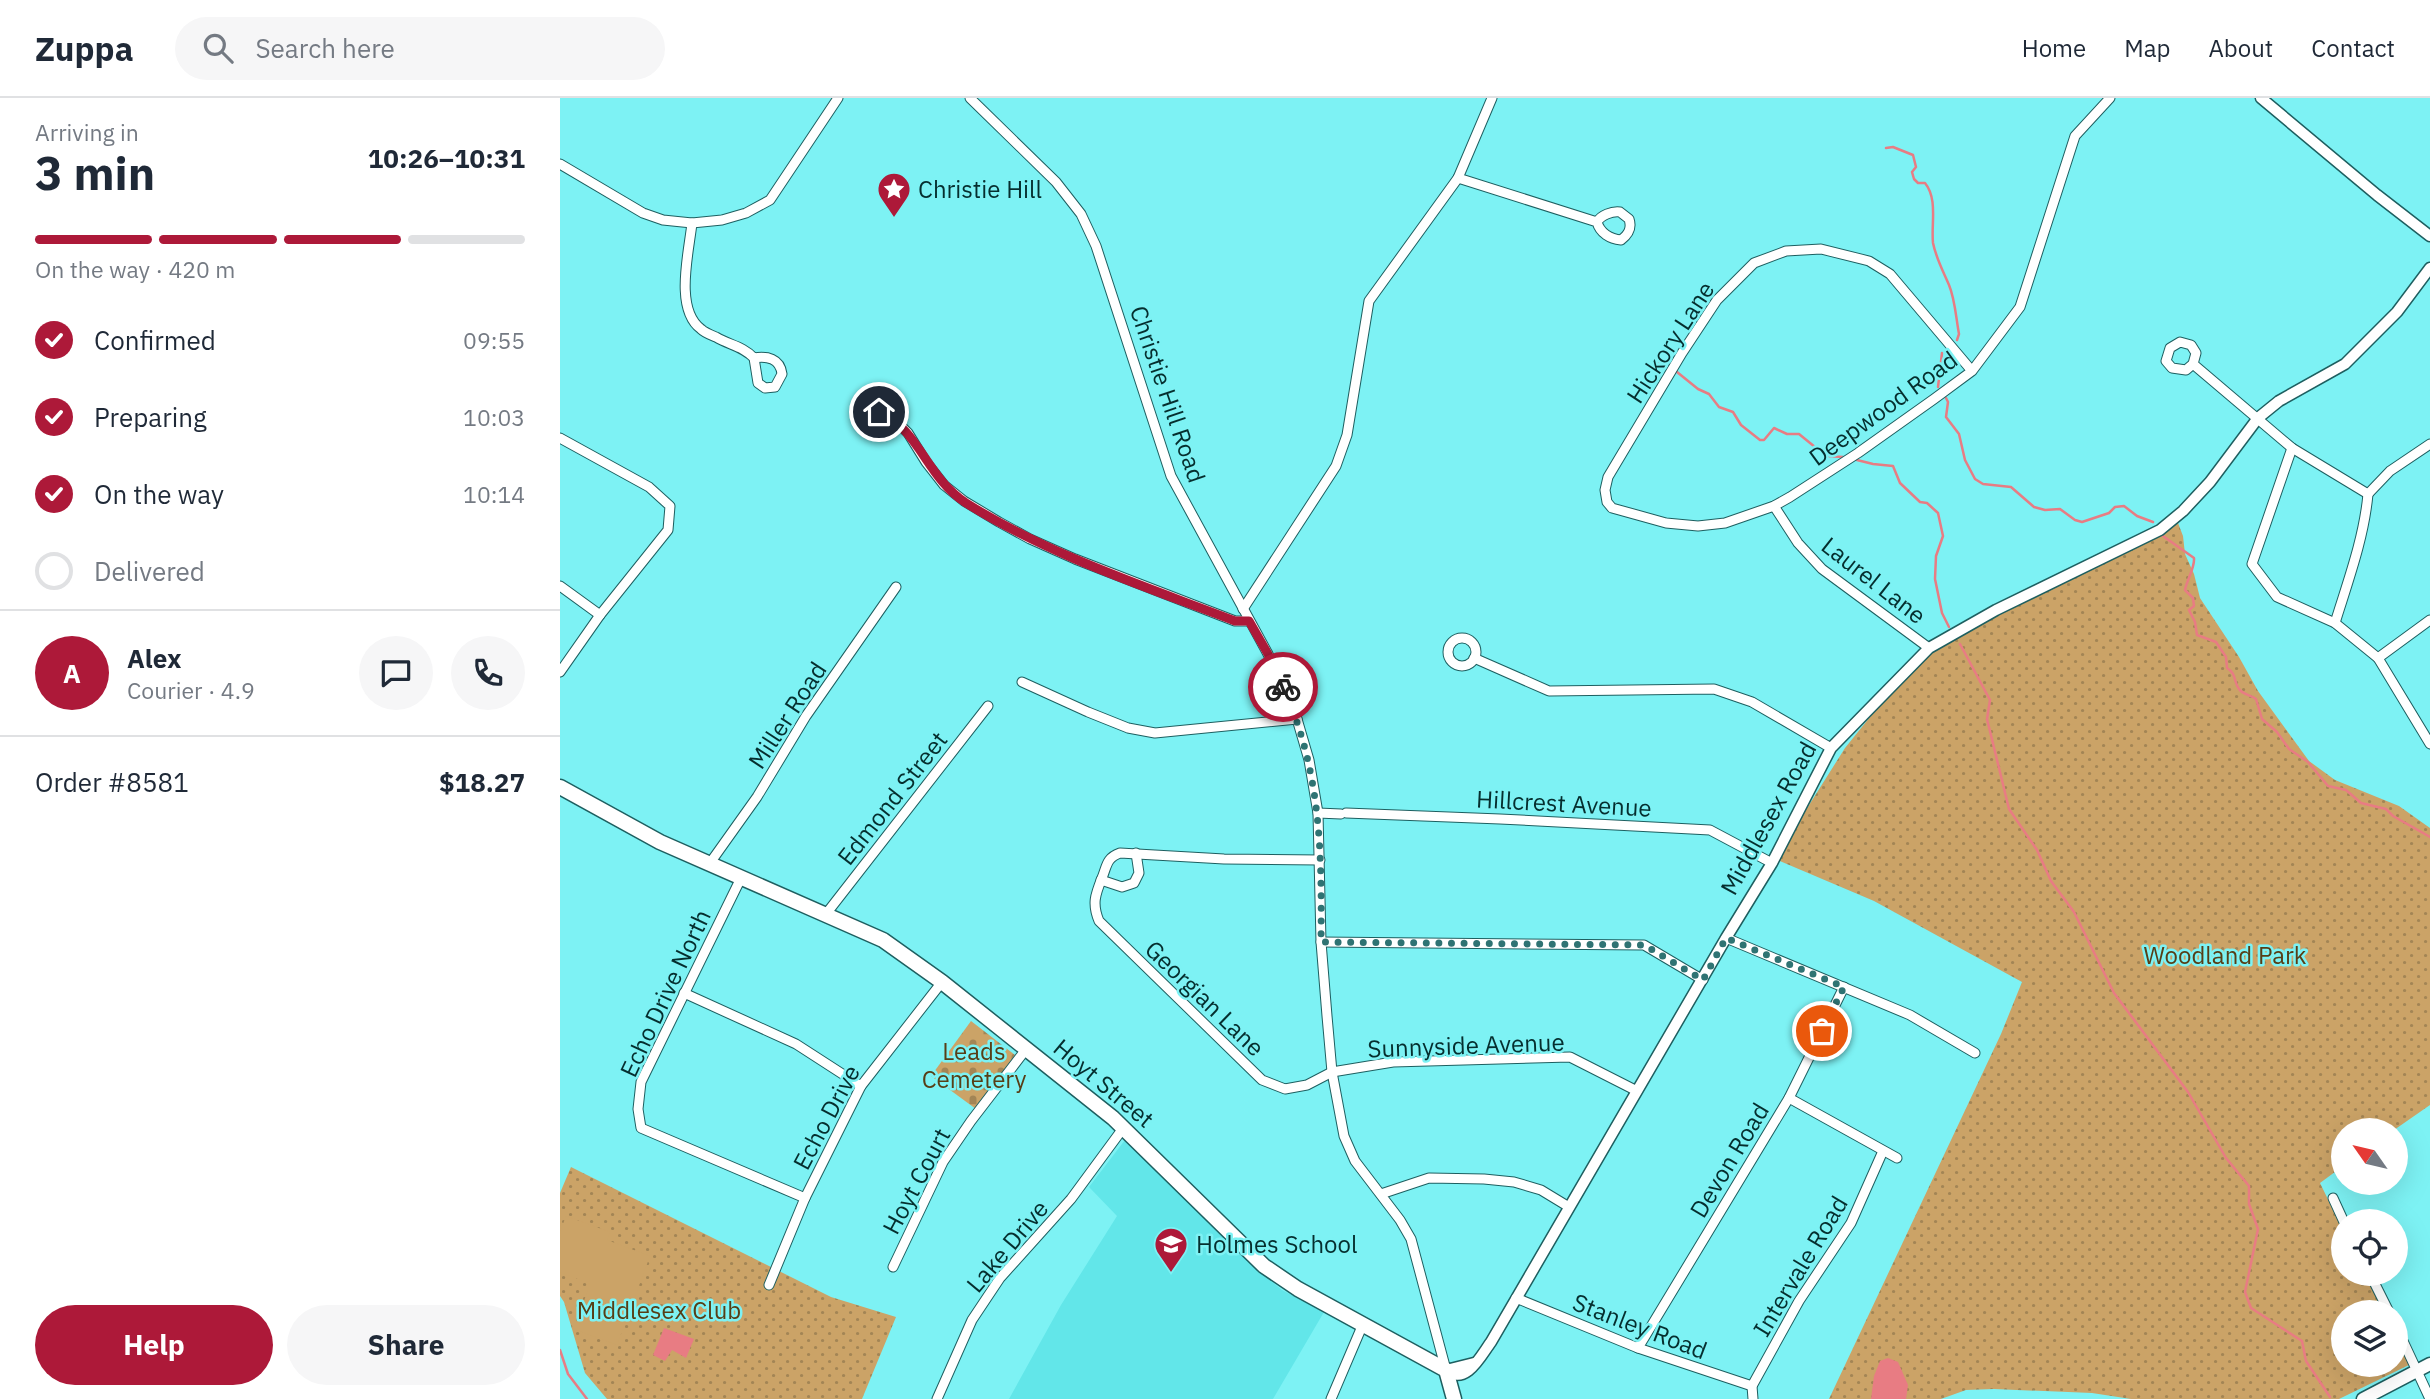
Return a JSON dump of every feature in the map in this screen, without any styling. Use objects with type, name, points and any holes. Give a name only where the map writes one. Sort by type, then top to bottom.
[{"type":"main road","name":"Hoyt Street","points":[[560,787],[660,842],[883,940],[942,982],[1124,1127],[1265,1266],[1286,1282],[1446,1370]]},
{"type":"main road","points":[[2364,1399],[2430,1364]]},
{"type":"main road","points":[[1446,1370],[1454,1399]]},
{"type":"street","points":[[560,164],[643,213],[663,220],[692,223],[731,218],[770,200],[838,98]]},
{"type":"street","name":"Christie Hill Road","points":[[970,98],[1056,182],[1081,215],[1096,246],[1171,476],[1268,654],[1297,719],[1309,760],[1318,813],[1321,942],[1332,1072],[1344,1136],[1355,1161],[1411,1239],[1446,1370]]},
{"type":"street","points":[[1243,609],[1336,466],[1347,435],[1369,301],[1458,178],[1492,98]]},
{"type":"street","name":"Deepwood Road","points":[[1607,502],[1612,508],[1622,512],[1666,523],[1698,526],[1725,523],[1774,506],[1858,453],[1972,371],[2020,307],[2076,136],[2110,98]]},
{"type":"street","points":[[2261,98],[2376,195],[2430,236]]},
{"type":"street","points":[[1458,178],[1597,222]]},
{"type":"street","points":[[692,223],[685,299],[690,315],[699,329],[740,347],[754,358]]},
{"type":"street","name":"Hickory Lane","points":[[1607,502],[1605,490],[1608,477],[1710,310],[1732,282],[1754,263],[1786,251],[1821,249],[1870,261],[1890,274],[1972,371]]},
{"type":"street","name":"Middlesex Road","points":[[1446,1370],[1474,1363],[1491,1342],[1772,863],[1831,748],[1929,648],[1996,610],[2160,530],[2183,511],[2210,482],[2258,418],[2279,401],[2345,364],[2397,312],[2430,268]]},
{"type":"street","points":[[2193,365],[2292,448],[2368,494]]},
{"type":"street","points":[[864,406],[893,418],[908,433],[944,485],[964,501],[1030,540],[1235,621],[1249,621]]},
{"type":"street","points":[[560,438],[649,487],[670,506],[668,530],[600,615],[560,672]]},
{"type":"street","points":[[2335,623],[2356,555],[2368,494],[2390,471],[2430,444]]},
{"type":"street","points":[[2292,448],[2252,564],[2277,597],[2335,623],[2378,658],[2430,744]]},
{"type":"street","name":"Laurel Lane","points":[[1774,506],[1798,543],[1822,569],[1929,648]]},
{"type":"street","points":[[560,586],[600,615]]},
{"type":"street","name":"Miller Road","points":[[710,863],[757,797],[806,716],[896,587]]},
{"type":"street","points":[[2378,658],[2430,620]]},
{"type":"street","points":[[1474,658],[1549,691],[1714,689],[1752,702],[1831,748]]},
{"type":"street","points":[[1022,682],[1118,724],[1155,733],[1297,719]]},
{"type":"street","name":"Edmond Street","points":[[826,914],[988,706]]},
{"type":"street","name":"Hillcrest Avenue","points":[[1318,813],[1710,830],[1772,863]]},
{"type":"street","name":"Georgian Lane","points":[[1320,860],[1224,859],[1120,853],[1107,861],[1094,897],[1094,908],[1098,921],[1262,1080],[1285,1089],[1307,1085],[1332,1072]]},
{"type":"street","points":[[1101,880],[1122,887],[1134,883],[1139,873],[1136,853]]},
{"type":"street","name":"Echo Drive North","points":[[741,878],[641,1082],[638,1109],[641,1128],[805,1199]]},
{"type":"street","points":[[1726,938],[1910,1014],[1975,1053]]},
{"type":"street","points":[[1321,942],[1644,945],[1703,980]]},
{"type":"street","name":"Echo Drive","points":[[769,1284],[805,1199],[861,1086],[942,982]]},
{"type":"street","name":"Devon Road","points":[[1638,1348],[1789,1098],[1844,987]]},
{"type":"street","points":[[684,993],[796,1044],[861,1086]]},
{"type":"street","name":"Hoyt Court","points":[[893,1267],[943,1162],[1027,1048]]},
{"type":"street","name":"Sunnyside Avenue","points":[[1332,1072],[1393,1062],[1570,1057],[1637,1091]]},
{"type":"street","points":[[1789,1098],[1897,1158]]},
{"type":"street","name":"Lake Drive","points":[[937,1399],[972,1320],[1000,1278],[1071,1199],[1124,1127]]},
{"type":"street","name":"Intervale Road","points":[[1752,1386],[1799,1301],[1851,1223],[1883,1151]]},
{"type":"street","points":[[1381,1194],[1429,1178],[1514,1182],[1541,1190],[1569,1207]]},
{"type":"street","points":[[2333,1198],[2338,1209]]},
{"type":"street","name":"Stanley Road","points":[[1516,1298],[1638,1348],[1752,1386]]},
{"type":"street","points":[[1331,1399],[1363,1324]]},
{"type":"street","points":[[2408,1351],[2430,1399]]},
{"type":"street","points":[[1752,1386],[1753,1399]]},
{"type":"shaded area","name":"Holmes School","points":[[1125,1140],[1256,1269],[1282,1290],[1324,1312],[1273,1399],[1009,1399],[1061,1305],[1117,1216],[1089,1187]]},
{"type":"shaded area","points":[[664,1328],[694,1339],[686,1358],[672,1350],[665,1361],[653,1355]]},
{"type":"shaded area","points":[[1888,1358],[1898,1362],[1908,1385],[1906,1399],[1871,1399],[1874,1376],[1880,1361]]},
{"type":"green space","name":"Woodland Park","points":[[2173,519],[2178,523],[2183,536],[2185,554],[2200,598],[2258,691],[2309,761],[2335,780],[2399,806],[2430,828],[2430,1105],[2408,1120],[2408,1118],[2331,1118],[2331,1175],[2320,1183],[2333,1209],[2331,1286],[2372,1286],[2379,1300],[2331,1300],[2331,1377],[2384,1377],[2339,1399],[2131,1399],[2092,1393],[1994,1389],[1966,1390],[1941,1399],[1829,1399],[2001,1034],[2022,982],[1874,901],[1775,859],[1845,748],[1878,707],[1931,652]]},
{"type":"green space","name":"Leads Cemetery","points":[[971,1021],[1015,1055],[976,1109],[931,1076]]},
{"type":"green space","name":"Middlesex Club","points":[[571,1167],[831,1297],[896,1317],[862,1399],[607,1399],[585,1373],[560,1296],[560,1193]]},
{"type":"green space","points":[[566,1216],[610,1232],[607,1240],[650,1256],[617,1345],[574,1329],[590,1284],[560,1272],[560,1232]]},
{"type":"waterway","points":[[1886,148],[1893,147],[1913,155],[1916,167],[1912,172],[1914,179],[1918,183],[1925,183],[1929,189],[1933,204],[1933,243],[1953,296],[1959,334],[1957,340]]},
{"type":"waterway","points":[[1938,387],[1942,353]]},
{"type":"waterway","points":[[1658,361],[1665,364]]},
{"type":"waterway","points":[[1677,372],[1698,389],[1709,394],[1719,407],[1733,412],[1741,425],[1760,440],[1764,440],[1774,428],[1787,434],[1799,434],[1826,456],[1843,457]]},
{"type":"waterway","points":[[1946,398],[1946,417],[1959,434],[1965,460],[1975,479],[1983,484],[2011,487],[2034,507],[2045,510],[2060,509],[2082,522],[2109,513],[2115,507],[2124,506],[2137,516],[2153,522]]},
{"type":"waterway","points":[[1857,460],[1893,466],[1900,483],[1920,502],[1927,503],[1938,513],[1943,536],[1936,556],[1935,579],[1942,613],[1949,627]]},
{"type":"waterway","points":[[2163,536],[2194,558],[2185,590],[2193,598],[2194,606],[2189,610],[2197,635],[2216,642],[2226,657],[2227,668],[2239,689],[2256,699],[2262,719],[2277,732],[2289,749],[2308,762],[2328,786],[2346,790],[2361,803],[2386,809],[2393,816],[2430,837]]},
{"type":"waterway","points":[[1960,644],[1990,700],[1987,719],[2009,809],[2037,850],[2051,881],[2074,912],[2114,993],[2188,1092],[2226,1158],[2249,1186],[2249,1204],[2258,1229],[2245,1292],[2251,1308],[2302,1341],[2306,1361],[2330,1397]]},
{"type":"waterway","points":[[560,1350],[568,1374],[587,1399]]},
{"type":"way so far","points":[[1283,687],[1297,719],[1309,760],[1318,813],[1321,942],[1644,945],[1703,980],[1726,938],[1844,987],[1822,1031]]},
{"type":"place","name":"Christie Hill","points":[[894,219]]},
{"type":"place","name":"Holmes School","points":[[1171,1274]]},
{"type":"route","points":[[879,412],[893,418],[908,433],[944,485],[964,501],[1030,540],[1235,621],[1249,621],[1283,687]]}]
